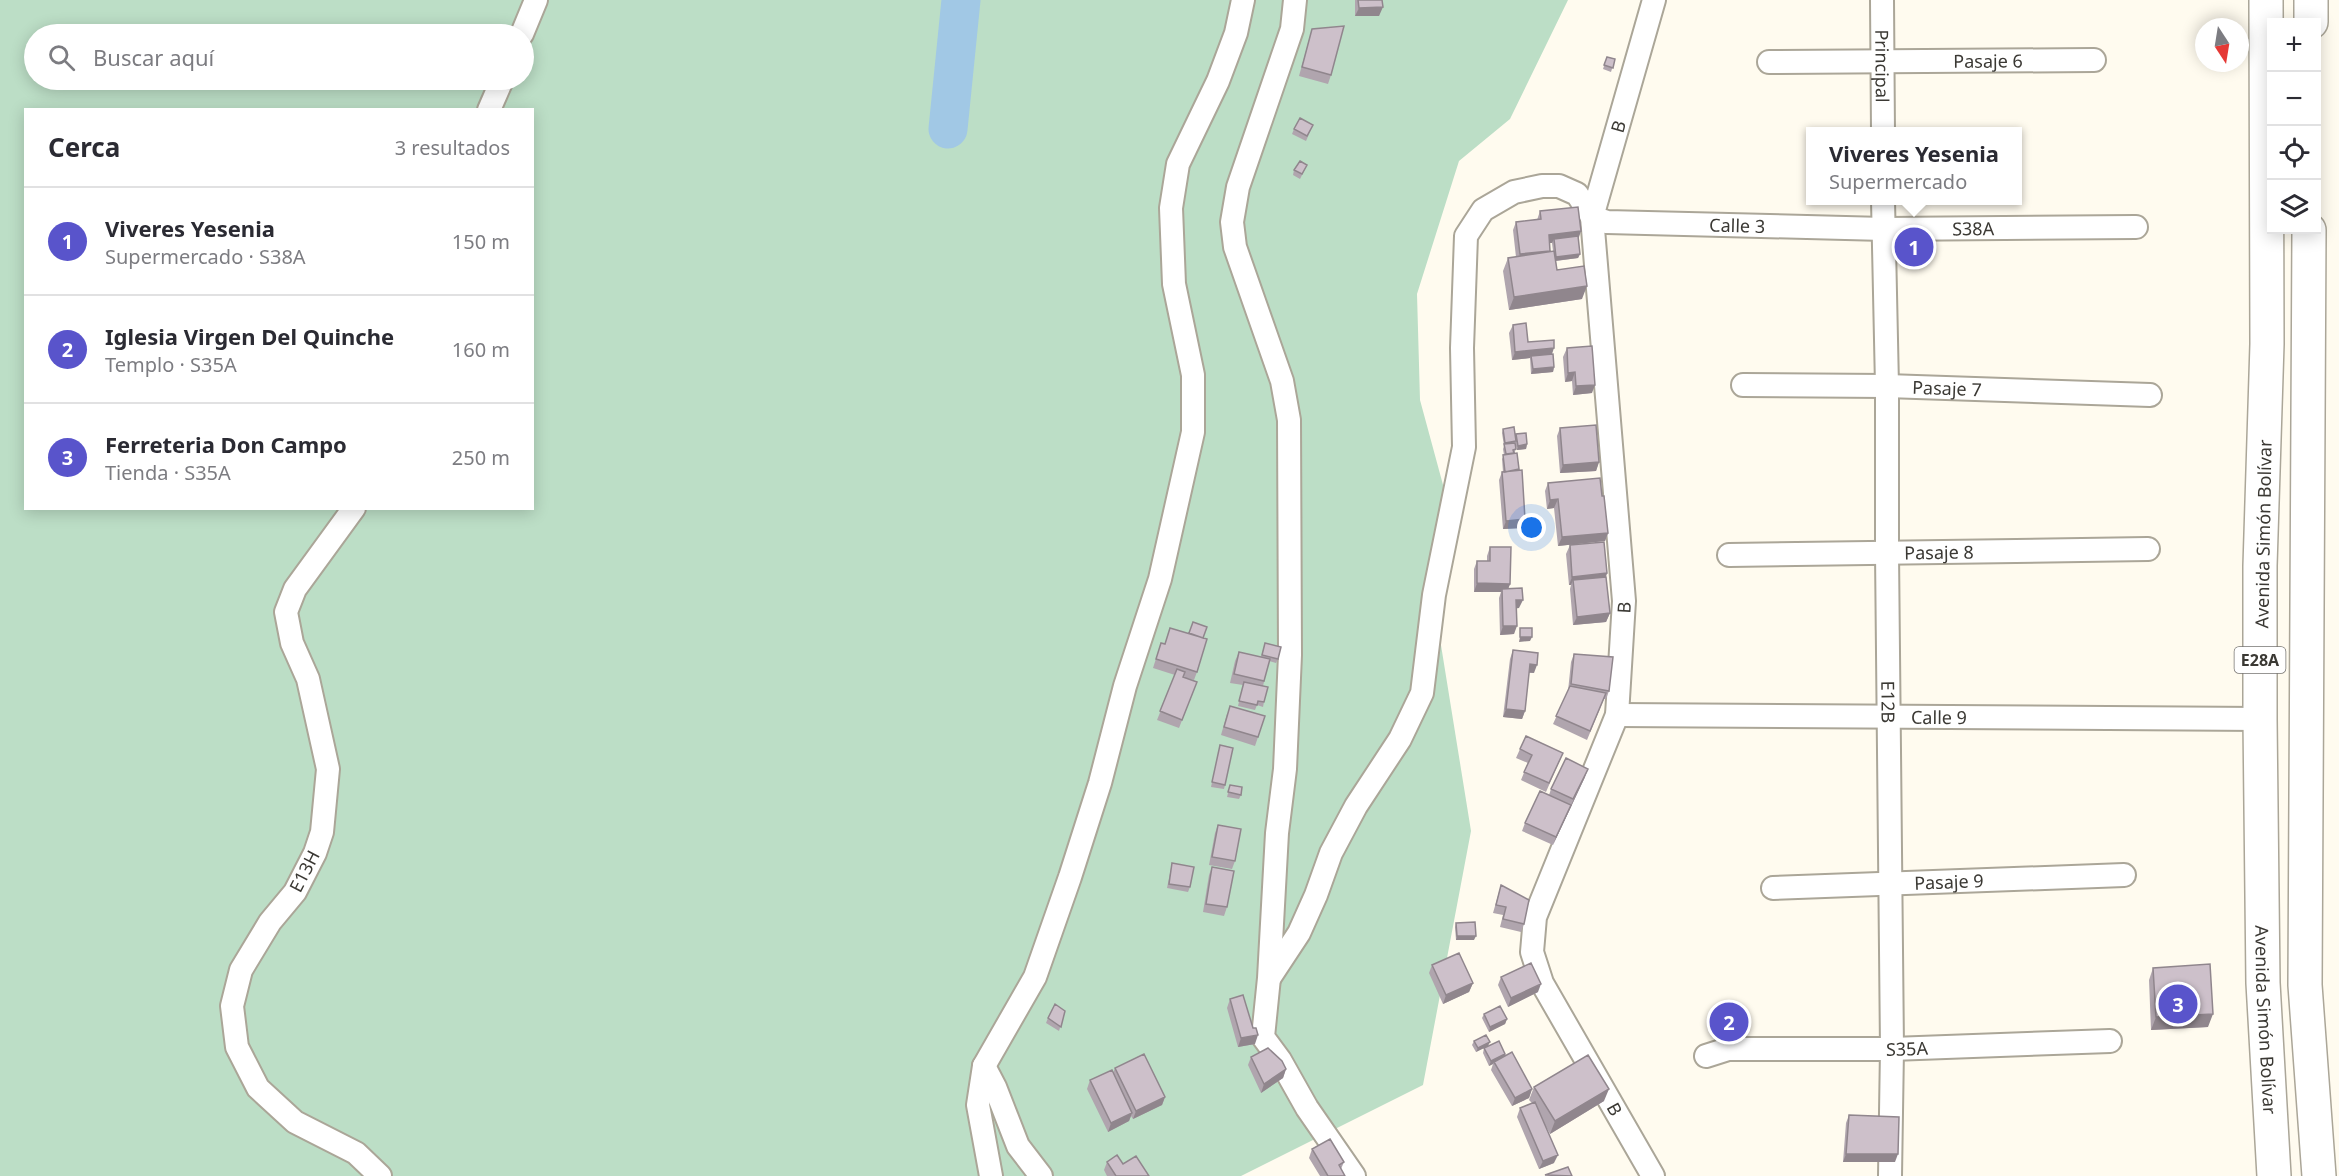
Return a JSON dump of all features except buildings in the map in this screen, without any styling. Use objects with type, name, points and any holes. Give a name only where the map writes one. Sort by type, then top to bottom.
[{"type":"highway","name":"Avenida Simón Bolívar","points":[[2266,0],[2268,126]]},
{"type":"highway","points":[[2311,0],[2311,18]]},
{"type":"highway","name":"Avenida Simón Bolívar","points":[[2268,180],[2267,344],[2260,566],[2260,719],[2263,983],[2274,1176]]},
{"type":"highway","name":"E28A","points":[[2309,234],[2305,985],[2319,1176]]},
{"type":"street","points":[[526,24],[536,0]]},
{"type":"street","points":[[992,1176],[978,1104],[984,1066],[1035,976],[1070,877],[1100,783],[1125,686],[1160,579],[1193,432],[1193,375],[1174,284],[1171,208],[1178,164],[1218,81],[1236,33],[1244,0]]},
{"type":"street","points":[[1295,0],[1292,29],[1238,187],[1233,222],[1235,247],[1282,381],[1289,420],[1290,654],[1285,769],[1276,833],[1269,978],[1263,1037],[1280,1060],[1307,1108],[1354,1176]]},
{"type":"street","name":"B","points":[[1653,1176],[1542,982],[1532,952],[1535,916],[1617,715],[1624,601],[1592,217],[1654,0]]},
{"type":"street","name":"Principal","points":[[1882,0],[1883,127]]},
{"type":"street","name":"Pasaje 6","points":[[1769,62],[2094,60]]},
{"type":"street","points":[[490,108],[498,90]]},
{"type":"street","points":[[1269,978],[1299,933],[1331,853],[1356,806],[1400,739],[1422,693],[1434,595],[1464,447],[1462,348],[1466,236],[1483,210],[1514,192],[1542,186],[1559,186],[1577,194],[1592,217]]},
{"type":"street","points":[[1883,205],[1884,229]]},
{"type":"street","name":"Calle 3","points":[[1592,217],[1606,222],[1884,229]]},
{"type":"street","name":"S38A","points":[[1884,229],[2136,227]]},
{"type":"street","name":"E12B","points":[[1884,229],[1892,1049],[1890,1176]]},
{"type":"street","name":"Pasaje 7","points":[[1743,385],[1887,386],[2150,395]]},
{"type":"street","name":"E13H","points":[[353,510],[295,589],[286,612],[292,643],[308,679],[327,769],[322,832],[315,853],[295,892],[270,922],[241,970],[232,1006],[237,1047],[258,1088],[295,1122],[356,1153],[380,1176]]},
{"type":"street","name":"Pasaje 8","points":[[1729,555],[2148,549]]},
{"type":"street","name":"Calle 9","points":[[1617,715],[2260,719]]},
{"type":"street","name":"Pasaje 9","points":[[1773,888],[2124,875]]},
{"type":"street","name":"S35A","points":[[1706,1056],[1728,1050],[1892,1049],[2110,1041]]},
{"type":"street","points":[[984,1066],[995,1087],[1018,1146],[1041,1176]]},
{"type":"green space","points":[[0,0],[1568,0],[1510,119],[1459,161],[1417,294],[1420,400],[1449,507],[1440,639],[1471,831],[1423,1085],[1241,1176],[0,1176]]},
{"type":"waterway","points":[[948,129],[961,0]]},
{"type":"place","name":"Viveres Yesenia","points":[[1914,247]]},
{"type":"place","name":"Ferreteria Don Campo","points":[[2178,1004]]},
{"type":"place","name":"Iglesia Virgen Del Quinche","points":[[1729,1022]]}]
